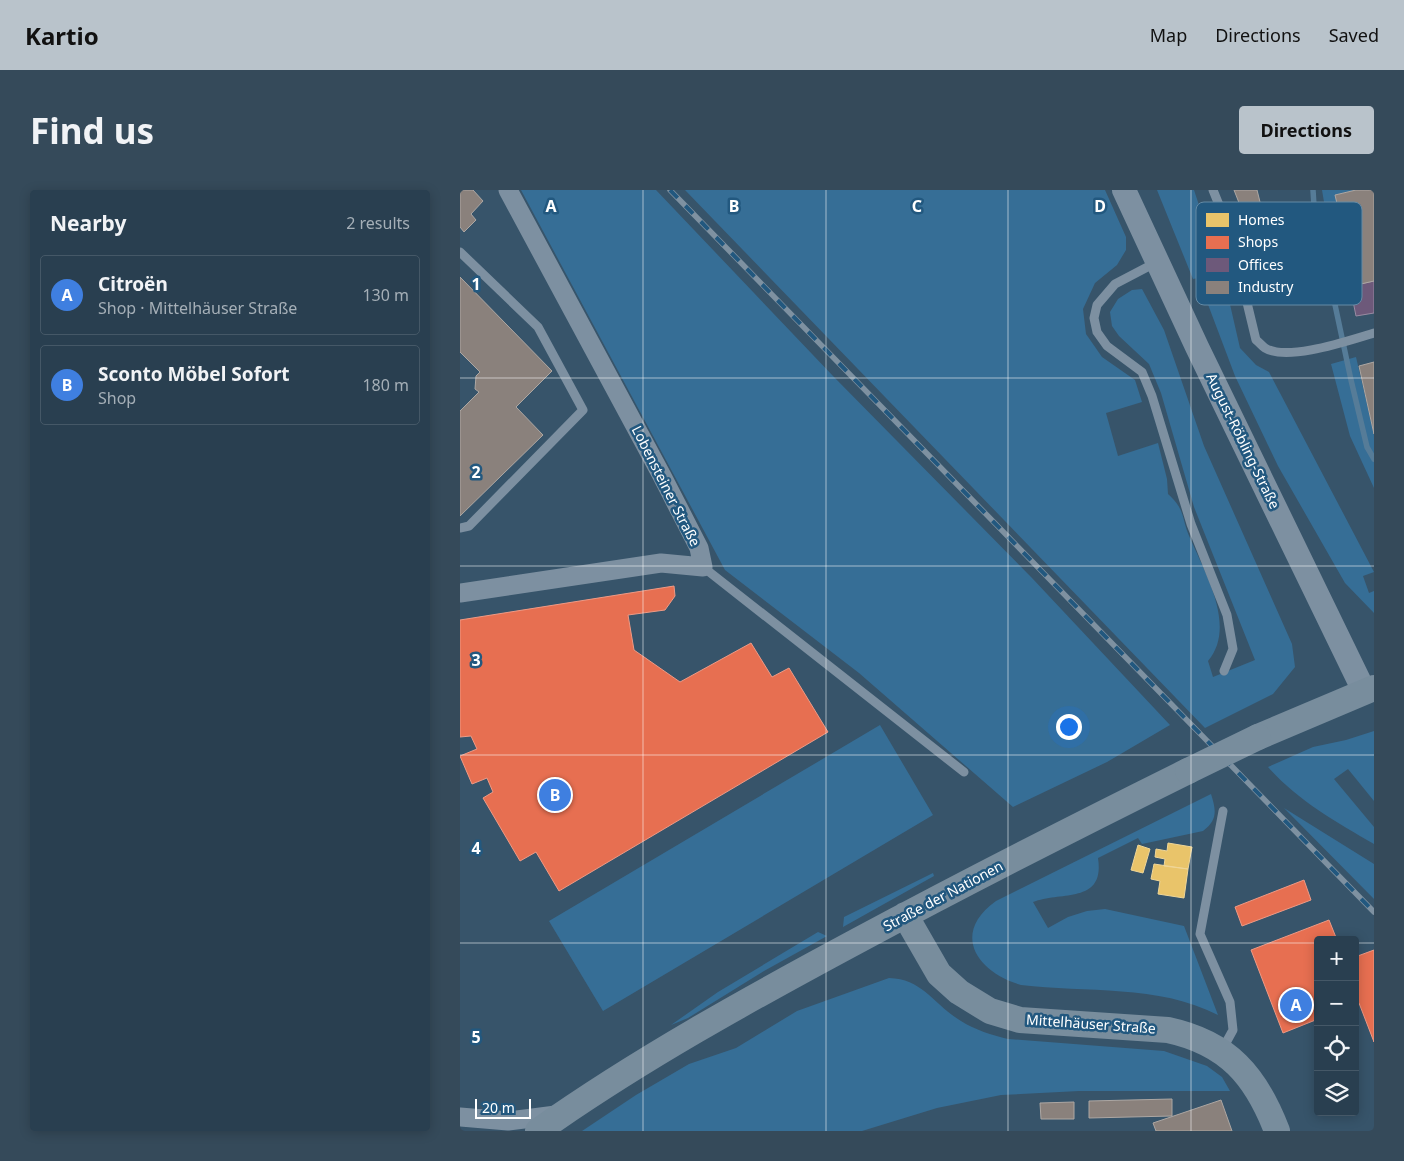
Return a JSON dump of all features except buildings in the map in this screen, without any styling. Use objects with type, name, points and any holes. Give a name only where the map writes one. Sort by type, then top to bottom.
[{"type":"main road","name":"Straße der Nationen","points":[[538,1131],[698,1028],[905,915],[1188,771],[1258,737],[1369,689]]},
{"type":"main road","name":"Mittelhäuser Straße","points":[[905,915],[939,974],[959,992],[990,1011],[1020,1020],[1168,1030],[1184,1033],[1222,1050],[1238,1063],[1250,1078],[1262,1096],[1277,1131]]},
{"type":"street","name":"Lobensteiner Straße","points":[[460,593],[661,563],[703,567],[699,548],[662,476],[508,190]]},
{"type":"street","name":"August-Röbling-Straße","points":[[1124,190],[1157,262],[1369,689]]},
{"type":"street","points":[[460,1117],[508,1121],[562,1114]]},
{"type":"lane","points":[[1213,190],[1218,202]]},
{"type":"lane","points":[[460,252],[538,326],[583,410],[469,526],[460,528]]},
{"type":"lane","points":[[1157,262],[1115,284],[1097,305],[1094,318],[1097,332],[1107,346],[1142,372],[1152,396],[1191,524],[1227,615],[1233,649],[1224,671]]},
{"type":"lane","points":[[1248,305],[1256,340],[1265,349],[1281,352],[1313,350],[1374,333]]},
{"type":"lane","points":[[703,567],[964,772]]},
{"type":"lane","points":[[1222,1050],[1233,1030],[1230,1002],[1200,934],[1223,811]]},
{"type":"shaded area","points":[[521,190],[656,190],[833,376],[1032,578],[1170,725],[1107,762],[1013,807],[859,673],[725,570]]},
{"type":"shaded area","points":[[685,190],[1105,190],[1126,237],[1126,250],[1117,265],[1095,283],[1083,309],[1086,334],[1102,357],[1135,380],[1142,402],[1106,413],[1118,456],[1158,443],[1167,479],[1168,494],[1178,505],[1216,600],[1220,632],[1216,647],[1208,661],[1213,677],[1255,660],[1194,507],[1161,393],[1149,364],[1119,336],[1112,326],[1110,312],[1118,299],[1132,290],[1142,289],[1164,330],[1204,446],[1292,644],[1295,667],[1273,694],[1205,728]]},
{"type":"shaded area","points":[[1157,190],[1194,190],[1198,202],[1196,202],[1196,278],[1193,279]]},
{"type":"shaded area","points":[[1322,190],[1356,190],[1335,195],[1337,202],[1324,202]]},
{"type":"shaded area","points":[[1208,305],[1230,305],[1240,348],[1256,365],[1269,372],[1374,572],[1363,576],[1369,593],[1374,591],[1374,613],[1345,583],[1278,466],[1235,376]]},
{"type":"shaded area","points":[[1356,357],[1374,434],[1374,488],[1350,436],[1331,364]]},
{"type":"shaded area","points":[[880,725],[933,815],[603,1011],[549,921]]},
{"type":"shaded area","points":[[1374,731],[1374,801],[1348,769],[1334,779],[1374,827],[1374,844],[1331,819],[1304,800],[1268,767],[1313,747],[1346,740]]},
{"type":"shaded area","points":[[1211,794],[1215,810],[1211,823],[1203,831],[1142,844],[1138,838],[1098,858],[1098,873],[1095,883],[1088,889],[1079,893],[1033,902],[1048,928],[1068,917],[1087,911],[1105,909],[1184,926],[1218,1015],[1195,1005],[1171,998],[1146,994],[1021,985],[1005,979],[981,961],[975,950],[972,938],[975,926],[982,913],[996,901]]},
{"type":"shaded area","points":[[1284,808],[1374,864],[1374,899]]},
{"type":"shaded area","points":[[933,873],[934,876],[843,927],[844,917]]},
{"type":"shaded area","points":[[818,932],[827,936],[764,971],[688,1018],[671,1025],[718,992]]},
{"type":"shaded area","points":[[889,978],[901,979],[911,983],[961,1021],[990,1034],[1008,1039],[1164,1051],[1207,1066],[1222,1077],[1230,1091],[1079,1091],[1001,1095],[937,1108],[862,1131],[582,1131],[636,1095],[689,1064],[736,1048],[797,1011]]},
{"type":"waterway","points":[[1313,190],[1314,202]]},
{"type":"waterway","points":[[1335,305],[1367,447],[1374,459]]},
{"type":"railway","points":[[670,190],[1374,912]]},
{"type":"place","name":"Sconto Möbel Sofort","points":[[555,795]]},
{"type":"place","name":"Citroën","points":[[1296,1005]]}]
